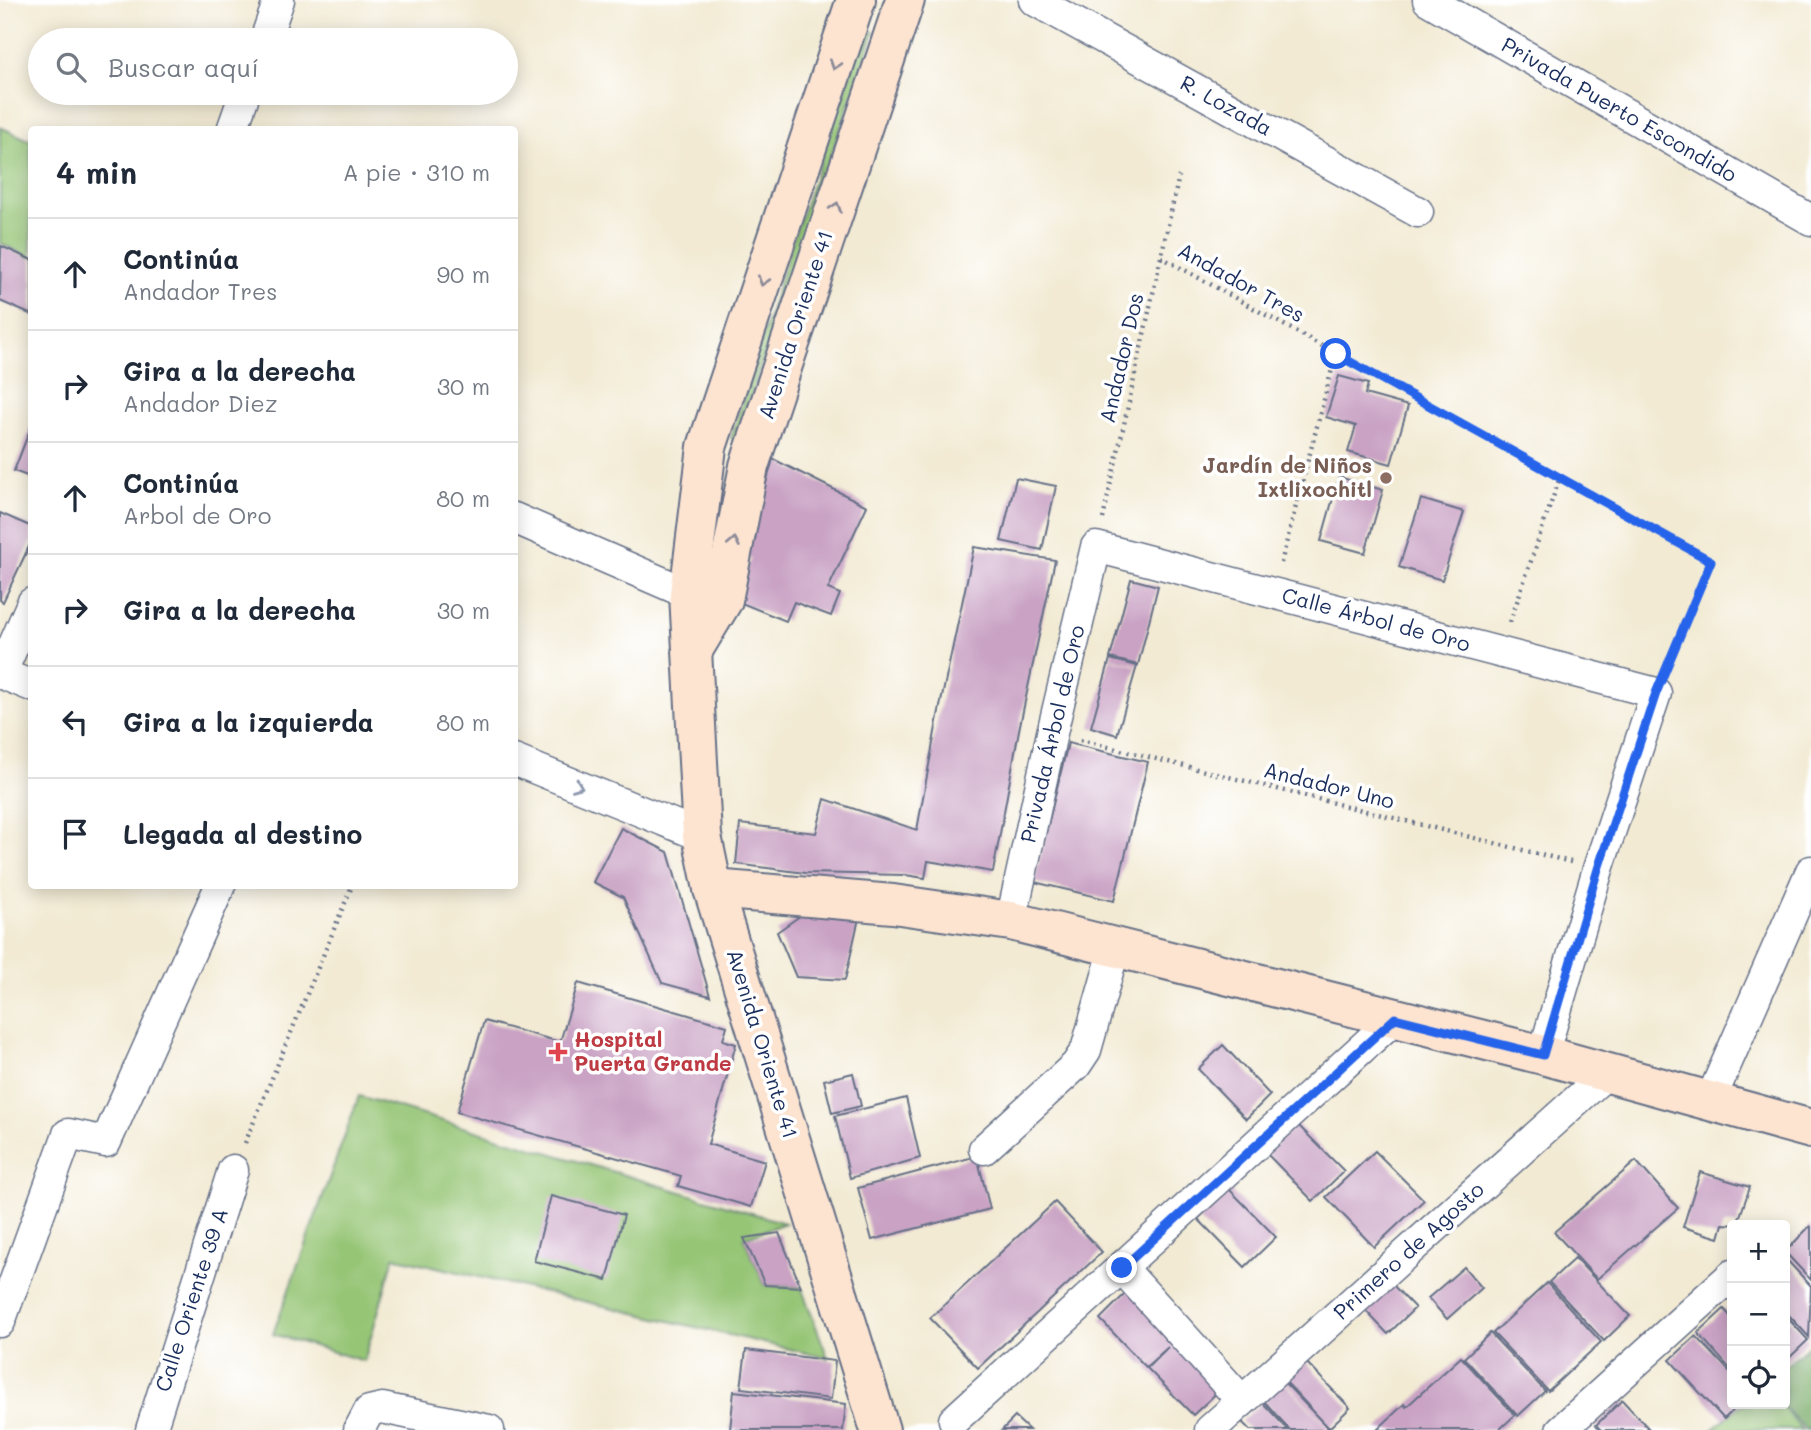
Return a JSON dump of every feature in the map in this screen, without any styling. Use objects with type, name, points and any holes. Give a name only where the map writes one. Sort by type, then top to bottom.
[{"type":"street","points":[[268,28],[279,0]]},
{"type":"street","name":"Avenida Oriente 41","points":[[706,597],[707,447],[856,0]]},
{"type":"street","name":"Avenida Oriente 41","points":[[882,1427],[713,889],[702,836],[693,650],[706,597],[905,0]]},
{"type":"street","name":"R. Lozada","points":[[1034,0],[1418,212]]},
{"type":"street","name":"Privada Puerto Escondido","points":[[1428,0],[1811,220]]},
{"type":"street","points":[[233,126],[241,105]]},
{"type":"street","points":[[518,520],[706,597]]},
{"type":"street","name":"Calle Árbol de Oro","points":[[1096,547],[1656,693]]},
{"type":"street","name":"Privada Árbol de Oro","points":[[1011,921],[1096,547]]},
{"type":"street","points":[[28,612],[0,673],[28,684]]},
{"type":"street","points":[[1543,1055],[1598,869],[1656,693]]},
{"type":"street","points":[[518,762],[702,836]]},
{"type":"street","points":[[1710,1101],[1811,872]]},
{"type":"street","points":[[0,1322],[68,1134],[106,1142],[219,889]]},
{"type":"street","points":[[713,889],[893,904],[1011,921],[1543,1055],[1811,1129]]},
{"type":"street","points":[[984,1149],[1076,1065],[1086,1050],[1115,947]]},
{"type":"street","points":[[954,1420],[1395,1018]]},
{"type":"street","name":"Primero de Agosto","points":[[1210,1430],[1608,1072]]},
{"type":"street","name":"Calle Oriente 39 A","points":[[151,1430],[233,1170]]},
{"type":"street","points":[[1122,1268],[1242,1401]]},
{"type":"street","points":[[1561,1430],[1727,1280]]},
{"type":"street","points":[[359,1430],[369,1410],[382,1408],[489,1430]]},
{"type":"path","name":"Andador Dos","points":[[1096,547],[1179,176]]},
{"type":"path","name":"Andador Tres","points":[[1161,257],[1711,561],[1656,693]]},
{"type":"path","points":[[1273,593],[1336,354]]},
{"type":"path","points":[[1500,652],[1560,477]]},
{"type":"path","name":"Andador Uno","points":[[1052,733],[1598,869]]},
{"type":"path","points":[[233,1170],[351,889]]},
{"type":"green space","points":[[866,30],[874,32],[795,259],[737,439],[731,438],[787,257]]},
{"type":"green space","points":[[0,127],[28,140],[28,257],[0,243]]},
{"type":"green space","points":[[359,1096],[785,1223],[744,1238],[765,1285],[801,1287],[828,1358],[394,1257],[364,1361],[273,1334]]},
{"type":"green space","points":[[1811,1343],[1811,1430],[1806,1430],[1786,1409],[1790,1409],[1790,1362]]},
{"type":"green space","points":[[1736,1409],[1784,1409],[1802,1430],[1712,1430]]},
{"type":"building","points":[[1,246],[28,258],[28,313],[0,301]]},
{"type":"building","points":[[1339,376],[1368,384],[1365,394],[1408,406],[1391,464],[1348,452],[1356,426],[1326,417]]},
{"type":"building","points":[[28,435],[28,476],[14,471]]},
{"type":"building","points":[[773,459],[867,506],[828,589],[840,594],[831,616],[794,602],[786,621],[734,600],[751,559],[745,556]]},
{"type":"building","points":[[1339,477],[1383,490],[1365,553],[1321,541]]},
{"type":"building","points":[[1016,478],[1056,486],[1042,550],[1001,541]]},
{"type":"building","points":[[1421,499],[1464,512],[1442,580],[1399,567]]},
{"type":"building","points":[[0,513],[28,525],[28,549],[3,602],[0,600]]},
{"type":"building","points":[[974,547],[1055,560],[1019,730],[993,872],[928,861],[925,878],[905,875],[805,873],[736,864],[740,824],[816,833],[825,799],[917,830]]},
{"type":"building","points":[[1131,579],[1158,586],[1138,665],[1110,658]]},
{"type":"building","points":[[1110,659],[1137,666],[1117,735],[1091,727]]},
{"type":"building","points":[[1068,743],[1148,762],[1114,901],[1034,882]]},
{"type":"building","points":[[621,828],[668,852],[710,996],[662,983],[623,897],[593,882]]},
{"type":"building","points":[[807,911],[859,918],[845,980],[796,977],[777,932]]},
{"type":"building","points":[[578,983],[727,1026],[723,1040],[736,1044],[708,1144],[765,1161],[751,1207],[678,1186],[681,1176],[457,1112],[484,1021],[560,1042]]},
{"type":"building","points":[[1223,1045],[1270,1095],[1246,1119],[1198,1069]]},
{"type":"building","points":[[853,1073],[861,1106],[832,1113],[824,1080]]},
{"type":"building","points":[[906,1098],[920,1158],[850,1178],[835,1116]]},
{"type":"building","points":[[1297,1124],[1344,1171],[1313,1201],[1267,1154]]},
{"type":"building","points":[[1375,1151],[1424,1200],[1374,1247],[1326,1197]]},
{"type":"building","points":[[977,1156],[990,1209],[872,1240],[858,1188]]},
{"type":"building","points":[[1636,1161],[1678,1208],[1597,1279],[1554,1232]]},
{"type":"building","points":[[1700,1172],[1750,1187],[1739,1220],[1727,1220],[1719,1238],[1683,1227]]},
{"type":"building","points":[[1229,1189],[1276,1237],[1245,1267],[1198,1219]]},
{"type":"building","points":[[551,1196],[624,1215],[607,1280],[534,1261]]},
{"type":"building","points":[[1055,1202],[1102,1252],[978,1368],[930,1318]]},
{"type":"building","points":[[1811,1227],[1811,1280],[1790,1257],[1790,1247]]},
{"type":"building","points":[[779,1233],[801,1287],[765,1285],[744,1238]]},
{"type":"building","points":[[1575,1258],[1630,1316],[1604,1341],[1549,1282]]},
{"type":"building","points":[[1790,1263],[1811,1286],[1809,1337],[1790,1316]]},
{"type":"building","points":[[1464,1267],[1482,1288],[1447,1319],[1428,1298]]},
{"type":"building","points":[[1390,1282],[1415,1308],[1388,1334],[1363,1308]]},
{"type":"building","points":[[1547,1283],[1601,1342],[1548,1391],[1493,1333]]},
{"type":"building","points":[[1130,1289],[1224,1386],[1193,1415],[1147,1368],[1168,1347],[1146,1367],[1100,1319]]},
{"type":"building","points":[[1724,1309],[1727,1312],[1727,1365],[1698,1333]]},
{"type":"building","points":[[1790,1320],[1808,1340],[1790,1357]]},
{"type":"building","points":[[1490,1333],[1545,1391],[1518,1416],[1464,1358]]},
{"type":"building","points":[[1696,1336],[1727,1369],[1727,1409],[1735,1409],[1724,1419],[1670,1360]]},
{"type":"building","points":[[746,1350],[835,1361],[831,1399],[741,1388]]},
{"type":"building","points":[[1461,1357],[1515,1415],[1499,1430],[1377,1430],[1404,1404],[1406,1407]]},
{"type":"building","points":[[1306,1362],[1350,1408],[1329,1428],[1285,1381]]},
{"type":"building","points":[[1284,1382],[1328,1428],[1326,1430],[1290,1430],[1264,1401]]},
{"type":"building","points":[[734,1391],[846,1404],[843,1430],[730,1430]]},
{"type":"building","points":[[1622,1400],[1650,1430],[1601,1430],[1596,1425]]},
{"type":"building","points":[[1262,1402],[1288,1430],[1250,1430],[1241,1421]]},
{"type":"building","points":[[1015,1417],[1029,1430],[1002,1430]]},
{"type":"place","name":"Jardín de Niños Ixtlixochitl","points":[[1386,478]]},
{"type":"place","name":"Hospital Puerta Grande","points":[[558,1052]]},
{"type":"route","points":[[1122,1268],[1395,1018],[1543,1055],[1598,869],[1656,693],[1711,561],[1336,354]]}]
